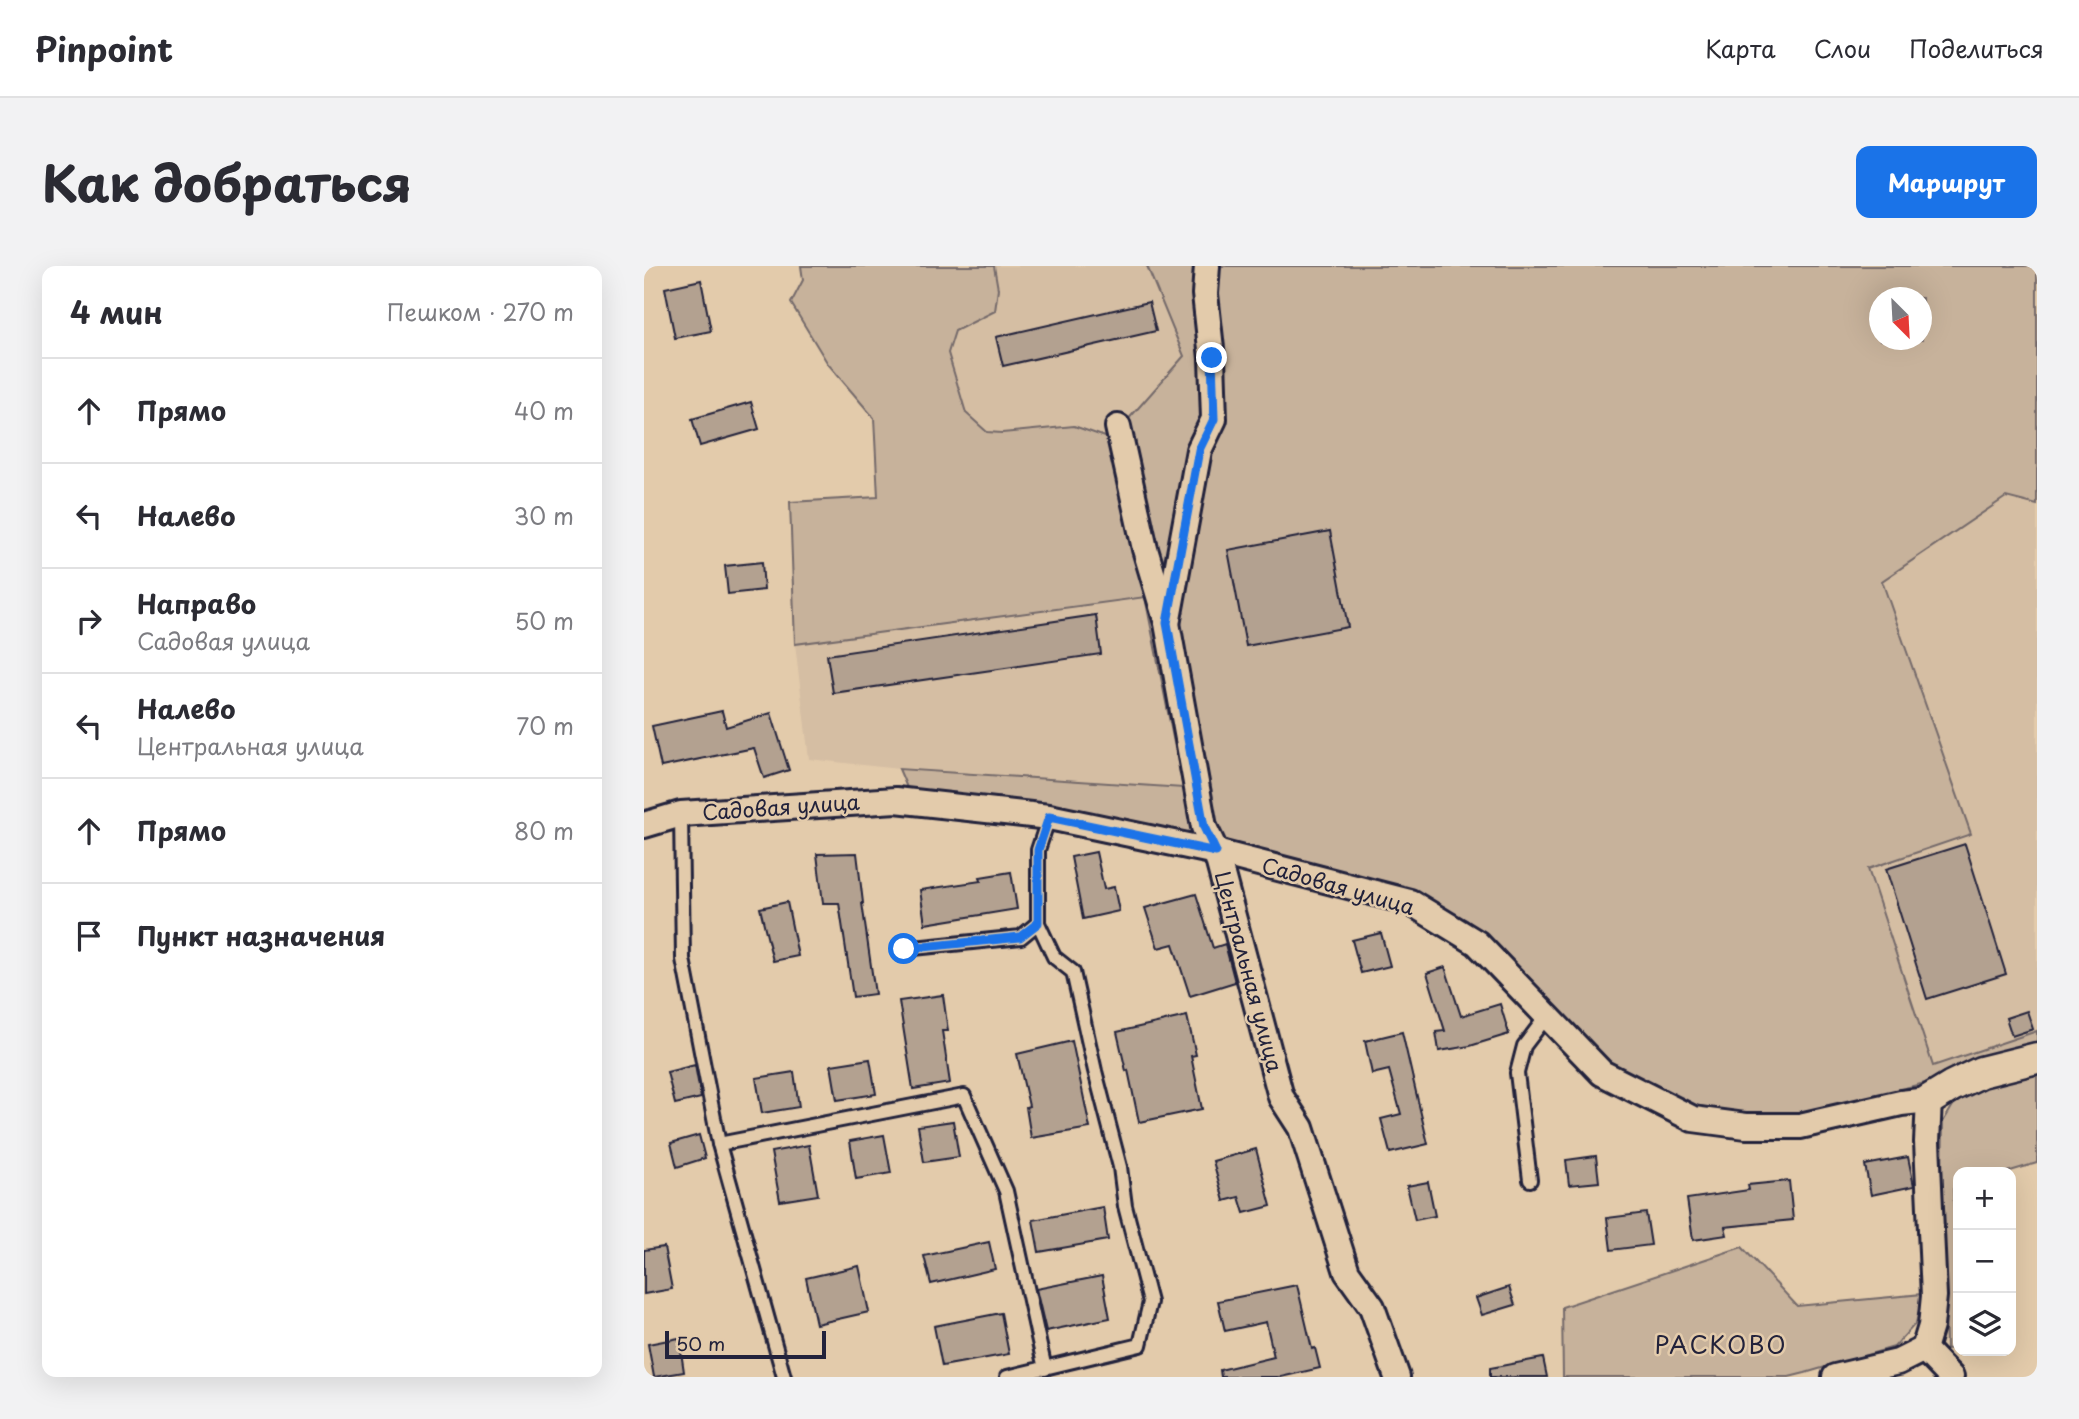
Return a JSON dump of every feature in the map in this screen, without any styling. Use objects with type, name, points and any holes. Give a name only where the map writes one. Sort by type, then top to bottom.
[{"type":"street","points":[[1167,623],[1199,450],[1214,419],[1212,358],[1205,294],[1207,266]]},
{"type":"street","name":"Центральная улица","points":[[1118,427],[1145,549],[1167,623],[1204,827],[1216,852],[1281,1097],[1301,1128],[1347,1272],[1372,1307],[1397,1377]]},
{"type":"street","name":"Садовая улица","points":[[644,825],[681,814],[896,800],[1049,817],[1216,852],[1410,902],[1476,943],[1602,1073],[1693,1119],[1746,1126],[1800,1126],[1901,1103],[1930,1100],[1981,1072],[2037,1058]]},
{"type":"street","points":[[1835,1377],[1898,1362],[1924,1349],[1931,1326],[1934,1296],[1927,1142],[1930,1100]]},
{"type":"street","points":[[1924,1349],[1951,1377]]},
{"type":"lane","points":[[681,814],[682,958],[719,1144],[785,1377]]},
{"type":"lane","points":[[1007,1377],[1140,1345],[1150,1302],[1125,1206],[1120,1167],[1073,972],[1054,957],[1038,923],[1038,850],[1049,817]]},
{"type":"lane","points":[[904,949],[1020,937],[1038,923]]},
{"type":"lane","points":[[1530,1180],[1517,1073],[1524,1046],[1546,1017]]},
{"type":"lane","points":[[719,1144],[964,1096],[1006,1191],[1045,1368]]},
{"type":"shaded area","points":[[801,266],[994,266],[998,289],[995,311],[955,331],[948,353],[966,413],[987,432],[1074,426],[1111,439],[1184,356],[1147,266],[2037,266],[2037,505],[2006,497],[1882,581],[1971,834],[1868,869],[1933,1066],[2037,1031],[2037,1043],[1925,1083],[1797,1115],[1753,1115],[1693,1105],[1618,1069],[1590,1050],[1490,941],[1467,920],[1414,896],[1169,829],[1049,808],[908,790],[899,769],[1183,788],[1145,597],[795,644],[790,502],[878,497],[874,418],[828,364],[791,303],[803,280]]},
{"type":"shaded area","points":[[994,266],[1147,266],[1184,356],[1111,439],[987,432],[966,413],[948,353],[955,331],[995,311],[998,289]]},
{"type":"shaded area","points":[[2006,497],[2037,505],[2037,1031],[1933,1066],[1868,869],[1971,834],[1882,581]]},
{"type":"shaded area","points":[[1146,597],[1183,788],[899,769],[809,759],[795,644]]},
{"type":"shaded area","points":[[2037,1070],[2037,1163],[2016,1169],[2016,1167],[1953,1167],[1953,1348],[1946,1349],[1943,1122],[1955,1102],[1977,1088]]},
{"type":"shaded area","points":[[1742,1247],[1797,1306],[1923,1294],[1916,1323],[1894,1347],[1789,1377],[1563,1377],[1562,1307]]},
{"type":"building","points":[[701,280],[711,331],[675,338],[665,288]]},
{"type":"building","points":[[1149,302],[1156,331],[1003,366],[996,337]]},
{"type":"building","points":[[751,402],[759,429],[700,446],[692,419]]},
{"type":"building","points":[[1330,531],[1348,627],[1246,646],[1228,550]]},
{"type":"building","points":[[762,562],[764,590],[728,594],[725,566]]},
{"type":"building","points":[[1096,615],[1101,654],[833,693],[827,655]]},
{"type":"building","points":[[722,711],[726,727],[771,713],[789,770],[764,778],[754,748],[661,767],[652,726]]},
{"type":"building","points":[[1965,844],[2006,974],[1927,999],[1886,869]]},
{"type":"building","points":[[1096,852],[1104,889],[1114,887],[1119,911],[1083,919],[1071,857]]},
{"type":"building","points":[[857,853],[875,994],[853,997],[839,903],[823,903],[817,854]]},
{"type":"building","points":[[1011,872],[1017,909],[925,924],[920,890],[981,881],[980,877]]},
{"type":"building","points":[[1196,894],[1213,948],[1225,944],[1235,982],[1190,996],[1173,944],[1158,948],[1145,908]]},
{"type":"building","points":[[787,902],[798,956],[773,961],[760,908]]},
{"type":"building","points":[[1381,933],[1390,966],[1361,973],[1352,940]]},
{"type":"building","points":[[1445,967],[1461,1016],[1500,1004],[1509,1034],[1470,1046],[1439,1051],[1436,1032],[1445,1031],[1427,973]]},
{"type":"building","points":[[943,995],[948,1031],[942,1031],[950,1083],[913,1089],[899,1001]]},
{"type":"building","points":[[2027,1011],[2033,1029],[2012,1036],[2006,1018]]},
{"type":"building","points":[[1187,1016],[1196,1055],[1191,1056],[1202,1109],[1139,1122],[1117,1032]]},
{"type":"building","points":[[1402,1032],[1428,1144],[1390,1153],[1381,1119],[1401,1114],[1389,1070],[1372,1074],[1365,1041]]},
{"type":"building","points":[[1072,1041],[1090,1128],[1031,1138],[1026,1107],[1029,1106],[1017,1054]]},
{"type":"building","points":[[870,1059],[876,1094],[837,1100],[831,1065]]},
{"type":"building","points":[[695,1065],[701,1098],[675,1104],[667,1072]]},
{"type":"building","points":[[794,1072],[799,1107],[762,1113],[756,1078]]},
{"type":"building","points":[[953,1121],[959,1157],[924,1162],[918,1126]]},
{"type":"building","points":[[699,1135],[705,1158],[677,1167],[671,1143]]},
{"type":"building","points":[[884,1135],[891,1173],[856,1179],[850,1141]]},
{"type":"building","points":[[809,1145],[818,1195],[780,1201],[771,1152]]},
{"type":"building","points":[[1256,1149],[1271,1206],[1244,1213],[1239,1197],[1224,1201],[1213,1161]]},
{"type":"building","points":[[1596,1156],[1599,1182],[1569,1185],[1566,1160]]},
{"type":"building","points":[[1908,1157],[1914,1186],[1871,1195],[1865,1165]]},
{"type":"building","points":[[1789,1181],[1793,1220],[1725,1227],[1727,1235],[1693,1240],[1687,1199],[1749,1190],[1748,1185]]},
{"type":"building","points":[[1428,1182],[1435,1216],[1415,1220],[1407,1186]]},
{"type":"building","points":[[1103,1207],[1108,1240],[1039,1252],[1033,1220]]},
{"type":"building","points":[[1646,1213],[1651,1245],[1611,1250],[1607,1218]]},
{"type":"building","points":[[989,1242],[995,1269],[931,1284],[924,1256]]},
{"type":"building","points":[[664,1247],[672,1289],[644,1294],[644,1250]]},
{"type":"building","points":[[859,1266],[869,1312],[816,1324],[806,1278]]},
{"type":"building","points":[[1102,1276],[1110,1318],[1046,1331],[1036,1289]]},
{"type":"building","points":[[1297,1285],[1312,1349],[1315,1348],[1320,1368],[1281,1377],[1221,1377],[1220,1370],[1274,1357],[1266,1322],[1225,1331],[1218,1301]]},
{"type":"building","points":[[1509,1287],[1515,1305],[1482,1315],[1476,1298]]},
{"type":"building","points":[[1001,1313],[1009,1354],[942,1366],[934,1326]]},
{"type":"building","points":[[679,1338],[684,1372],[654,1377],[648,1344]]},
{"type":"building","points":[[1543,1358],[1547,1377],[1490,1377],[1490,1368]]},
{"type":"district","name":"РАСКОВО","points":[[1721,1346]]},
{"type":"route","points":[[904,949],[1020,937],[1038,923],[1038,850],[1049,817],[1216,852],[1204,827],[1167,623],[1199,450],[1214,419],[1212,358]]}]
